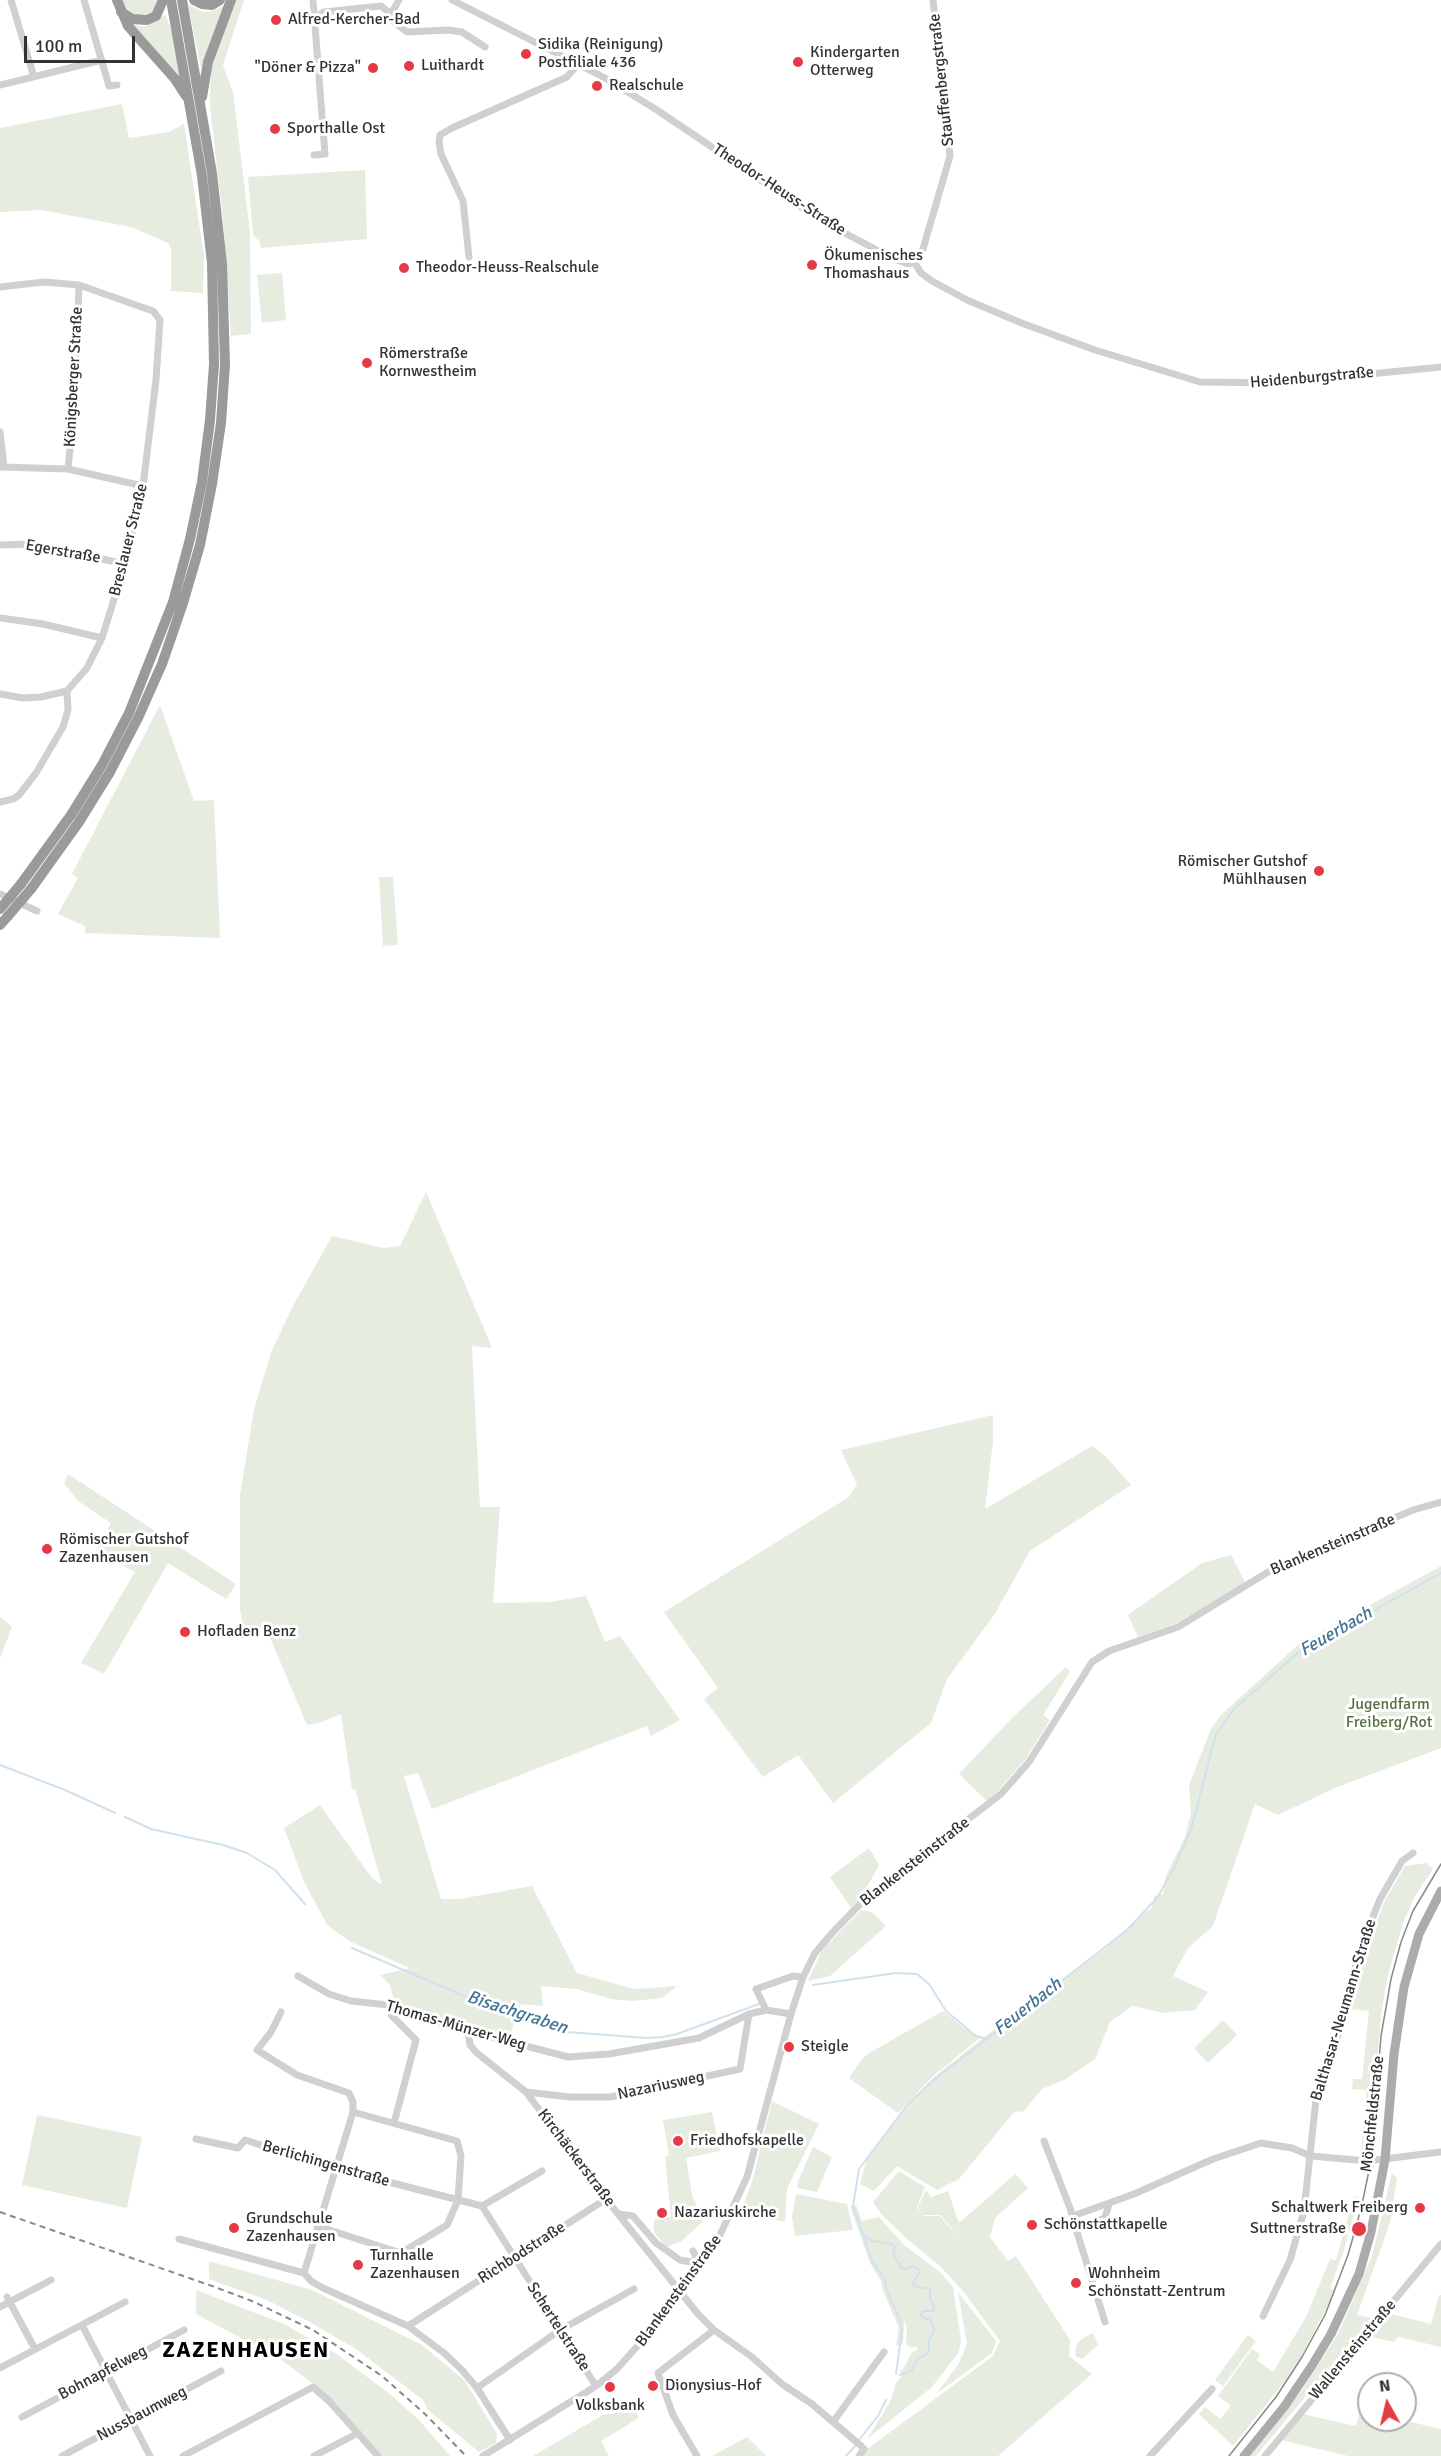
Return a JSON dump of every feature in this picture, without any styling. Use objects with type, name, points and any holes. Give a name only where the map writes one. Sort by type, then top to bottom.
[{"type":"highway","points":[[117,0],[128,27],[195,101]]},
{"type":"highway","points":[[121,12],[132,19],[147,20],[156,16],[163,0]]},
{"type":"highway","points":[[171,0],[195,101]]},
{"type":"highway","points":[[0,925],[4,912],[26,887],[71,816],[102,765],[129,713],[173,602],[202,482],[210,420],[214,308],[207,213],[182,0]]},
{"type":"highway","points":[[194,0],[212,5],[220,0]]},
{"type":"highway","points":[[195,101],[231,0]]},
{"type":"main road","name":"Mönchfeldstraße","points":[[1244,2456],[1305,2377],[1331,2334],[1350,2294],[1371,2232],[1385,2160],[1395,2044],[1404,1987],[1419,1934],[1441,1891]]},
{"type":"street","points":[[10,0],[34,77]]},
{"type":"street","points":[[84,0],[109,86],[117,85]]},
{"type":"street","points":[[313,0],[325,154],[314,155]]},
{"type":"street","points":[[391,14],[399,0]]},
{"type":"street","name":"Theodor-Heuss-Straße","points":[[452,0],[578,64],[657,110],[820,220],[894,259],[908,264],[914,262]]},
{"type":"street","name":"Stauffenbergstraße","points":[[914,262],[922,249],[950,156],[933,0]]},
{"type":"street","points":[[315,18],[324,12],[383,3],[394,22],[407,32],[448,30],[462,32],[486,47]]},
{"type":"street","points":[[0,85],[102,60]]},
{"type":"street","points":[[469,257],[463,201],[441,154],[440,135],[567,77],[578,64]]},
{"type":"street","name":"Heidenburgstraße","points":[[914,262],[921,273],[932,281],[967,300],[1024,324],[1184,378],[1212,383],[1279,383],[1441,367]]},
{"type":"street","points":[[0,287],[44,282],[79,285]]},
{"type":"street","name":"Breslauer Straße","points":[[67,691],[87,668],[102,638],[125,564],[143,486],[158,360],[160,320],[153,311],[79,285]]},
{"type":"street","name":"Königsberger Straße","points":[[68,469],[75,398],[79,285]]},
{"type":"street","points":[[0,432],[2,467],[68,469],[143,486]]},
{"type":"street","name":"Egerstraße","points":[[0,545],[33,544],[125,564]]},
{"type":"street","points":[[0,618],[43,624],[102,638]]},
{"type":"street","points":[[0,694],[23,698],[41,697],[67,691],[68,710],[63,727],[36,773],[19,795],[0,802]]},
{"type":"street","points":[[0,894],[37,911]]},
{"type":"street","name":"Blankensteinstraße","points":[[483,2456],[596,2386],[640,2346],[719,2237],[747,2177],[791,2014],[803,1977],[815,1953],[867,1897],[1001,1794],[1029,1762],[1082,1675],[1101,1655],[1178,1628],[1273,1569],[1413,1510],[1441,1502]]},
{"type":"street","name":"Balthasar-Neumann-Straße","points":[[1263,2316],[1290,2260],[1304,2211],[1316,2099],[1339,2032],[1359,1952],[1380,1899],[1402,1861],[1413,1853]]},
{"type":"street","name":"Thomas-Münzer-Weg","points":[[298,1976],[329,1994],[351,2001],[399,2007],[468,2031],[568,2057],[609,2054],[699,2038],[749,2014],[766,2010],[791,2014]]},
{"type":"street","points":[[766,2010],[756,1989],[793,1976],[803,1977]]},
{"type":"street","points":[[388,2006],[392,2016],[416,2040],[394,2123]]},
{"type":"street","points":[[281,2012],[271,2032],[257,2050],[297,2075],[349,2093],[353,2102],[353,2112],[303,2273]]},
{"type":"street","name":"Nazariusweg","points":[[526,2092],[570,2097],[610,2097],[740,2069],[749,2014]]},
{"type":"street","name":"Kirchäckerstraße","points":[[468,2031],[470,2045],[526,2092],[680,2293],[714,2330],[752,2357],[782,2384],[852,2438],[864,2449],[859,2456]]},
{"type":"street","points":[[317,2226],[401,2253],[447,2225],[458,2200],[461,2156],[457,2141],[353,2112]]},
{"type":"street","name":"Berlichingenstraße","points":[[196,2139],[237,2148],[245,2140],[334,2168],[482,2206]]},
{"type":"street","points":[[1044,2141],[1073,2217],[1105,2322]]},
{"type":"street","points":[[1073,2217],[1109,2204],[1212,2159],[1261,2143],[1292,2148],[1311,2156],[1367,2161],[1441,2152]]},
{"type":"street","points":[[482,2206],[542,2171]]},
{"type":"street","name":"Richbodstraße","points":[[408,2326],[606,2199]]},
{"type":"street","points":[[1076,2229],[1105,2218],[1109,2204]]},
{"type":"street","name":"Schertelstraße","points":[[482,2206],[596,2386]]},
{"type":"street","points":[[620,2214],[633,2216],[656,2242],[680,2260],[691,2262],[696,2256],[693,2251]]},
{"type":"street","points":[[178,2239],[303,2273],[323,2288],[408,2326],[444,2353],[477,2388],[510,2440]]},
{"type":"street","name":"Wallensteinstraße","points":[[1265,2456],[1441,2244]]},
{"type":"street","points":[[0,2307],[9,2299],[51,2280]]},
{"type":"street","points":[[477,2388],[560,2330],[634,2289]]},
{"type":"street","points":[[9,2299],[35,2349]]},
{"type":"street","points":[[0,2368],[125,2302]]},
{"type":"street","points":[[82,2325],[150,2456]]},
{"type":"street","name":"Bohnapfelweg","points":[[22,2417],[184,2330]]},
{"type":"street","points":[[697,2456],[673,2415],[658,2373],[714,2330]]},
{"type":"street","points":[[833,2422],[884,2352]]},
{"type":"street","name":"Nussbaumweg","points":[[62,2456],[221,2371]]},
{"type":"street","points":[[183,2456],[313,2387],[378,2456]]},
{"type":"street","points":[[1150,2456],[1212,2390]]},
{"type":"street","points":[[314,2456],[358,2433]]},
{"type":"green space","points":[[120,0],[159,0],[157,8],[151,13],[135,16],[128,12]]},
{"type":"green space","points":[[236,0],[244,0],[223,65],[233,92],[250,232],[251,334],[231,336],[223,220],[210,105],[211,69]]},
{"type":"green space","points":[[188,4],[202,12],[213,11],[225,5],[201,69]]},
{"type":"green space","points":[[165,14],[172,32],[181,82],[129,23],[143,27],[156,22]]},
{"type":"green space","points":[[122,104],[129,138],[169,132],[184,124],[204,256],[203,293],[171,291],[171,249],[168,243],[131,227],[41,210],[0,212],[0,128]]},
{"type":"green space","points":[[365,170],[367,239],[261,248],[259,241],[253,235],[248,177]]},
{"type":"green space","points":[[282,273],[286,320],[262,323],[257,275]]},
{"type":"green space","points":[[160,705],[194,801],[214,800],[220,938],[85,933],[85,926],[58,914],[78,878],[72,874]]},
{"type":"green space","points":[[379,877],[393,877],[398,945],[383,946]]},
{"type":"green space","points":[[426,1192],[492,1348],[472,1346],[480,1507],[500,1507],[493,1603],[550,1602],[586,1596],[605,1642],[620,1636],[680,1720],[651,1736],[647,1726],[432,1809],[418,1773],[404,1776],[441,1899],[460,1899],[532,1886],[577,1973],[634,1989],[677,1986],[662,1998],[632,2001],[611,1999],[577,1989],[541,1986],[543,2006],[510,2003],[521,2005],[508,2040],[394,2001],[390,1985],[380,1975],[410,1968],[351,1942],[328,1926],[304,1882],[284,1828],[320,1805],[371,1877],[382,1885],[355,1789],[352,1790],[341,1714],[307,1725],[266,1628],[244,1634],[240,1608],[240,1495],[254,1409],[272,1350],[294,1304],[332,1236],[383,1248],[400,1246]]},
{"type":"green space","points":[[993,1415],[993,1441],[985,1509],[1092,1446],[1104,1455],[1131,1485],[1030,1551],[994,1615],[947,1679],[931,1723],[833,1803],[798,1755],[763,1777],[704,1699],[718,1688],[664,1612],[849,1497],[857,1485],[841,1450]]},
{"type":"green space","points":[[68,1474],[236,1584],[226,1599],[168,1563],[104,1674],[81,1663],[135,1572],[96,1551],[111,1523],[78,1501],[64,1483]]},
{"type":"green space","points":[[1231,1555],[1246,1584],[1175,1624],[1138,1637],[1128,1615],[1202,1563]]},
{"type":"green space","name":"Jugendfarm Freiberg/Rot","points":[[1441,1566],[1441,1748],[1337,1787],[1278,1815],[1255,1804],[1213,1926],[1188,1948],[1173,1976],[1208,1992],[1195,2010],[1164,2013],[1132,2006],[1110,2022],[1095,2059],[1064,2080],[1042,2089],[1023,2112],[1015,2111],[959,2179],[937,2190],[897,2166],[874,2191],[860,2184],[867,2157],[910,2101],[934,2077],[1016,2012],[1105,1949],[1152,1908],[1154,1896],[1163,1894],[1165,1878],[1185,1837],[1191,1813],[1189,1785],[1211,1729],[1221,1715],[1299,1644]]},
{"type":"green space","points":[[0,1617],[12,1627],[0,1658]]},
{"type":"green space","points":[[1066,1667],[1070,1672],[1043,1715],[1050,1720],[1025,1760],[987,1801],[959,1774],[1011,1719]]},
{"type":"green space","points":[[869,1848],[879,1865],[862,1896],[851,1908],[830,1877]]},
{"type":"green space","points":[[1427,1863],[1433,1869],[1415,1896],[1403,1923],[1387,1979],[1381,2015],[1369,2153],[1361,2152],[1364,2118],[1366,2118],[1366,2090],[1352,2089],[1353,2079],[1362,2079],[1369,2011],[1351,2009],[1364,1955],[1384,1902],[1405,1866]]},
{"type":"green space","points":[[861,1910],[872,1912],[886,1926],[830,1976],[808,1981],[822,1950]]},
{"type":"green space","points":[[943,2011],[965,2029],[981,2037],[933,2076],[898,2113],[849,2078],[862,2059],[871,2052]]},
{"type":"green space","points":[[1223,2020],[1237,2035],[1208,2063],[1194,2048]]},
{"type":"green space","points":[[772,2101],[819,2124],[787,2189],[785,2222],[741,2211],[752,2182]]},
{"type":"green space","points":[[712,2112],[720,2151],[686,2158],[692,2195],[703,2221],[682,2241],[666,2247],[654,2232],[654,2220],[671,2217],[665,2157],[669,2155],[663,2120]]},
{"type":"green space","points":[[37,2115],[142,2137],[127,2208],[22,2185]]},
{"type":"green space","points":[[813,2147],[832,2157],[817,2192],[797,2188]]},
{"type":"green space","points":[[899,2171],[925,2187],[917,2207],[924,2216],[940,2216],[961,2241],[941,2215],[924,2215],[918,2207],[926,2190],[931,2197],[948,2191],[959,2223],[1015,2174],[1028,2188],[995,2218],[990,2237],[1008,2261],[1016,2256],[1070,2340],[1069,2356],[1092,2374],[998,2456],[862,2456],[866,2450],[993,2356],[1000,2341],[963,2291],[940,2266],[882,2215],[873,2202]]},
{"type":"green space","points":[[1392,2173],[1397,2178],[1390,2223],[1357,2315],[1371,2318],[1256,2456],[1249,2456],[1302,2390],[1338,2334],[1372,2256]]},
{"type":"green space","points":[[796,2194],[847,2204],[853,2230],[795,2236],[792,2216]]},
{"type":"green space","points":[[1354,2196],[1358,2198],[1344,2250],[1330,2288],[1334,2290],[1329,2303],[1302,2355],[1285,2381],[1233,2446],[1199,2414],[1205,2407],[1220,2419],[1231,2406],[1218,2396],[1252,2349],[1260,2354],[1257,2360],[1273,2372],[1306,2317],[1330,2259],[1336,2260]]},
{"type":"green space","points":[[856,2205],[862,2221],[879,2217],[904,2245],[939,2271],[953,2287],[961,2340],[959,2352],[932,2387],[867,2439],[890,2402],[896,2383],[902,2376],[900,2371],[904,2368],[911,2353],[918,2349],[906,2344],[907,2327],[904,2320],[903,2343],[896,2346],[899,2328],[881,2281],[870,2263],[850,2206]]},
{"type":"green space","points":[[209,2261],[312,2290],[422,2345],[465,2381],[497,2434],[496,2443],[479,2452],[428,2410],[423,2400],[356,2349],[267,2300],[209,2279]]},
{"type":"green space","points":[[196,2290],[284,2324],[338,2355],[391,2395],[420,2421],[450,2456],[382,2456],[325,2393],[283,2361],[196,2314]]},
{"type":"green space","points":[[958,2292],[996,2341],[992,2353],[936,2394],[958,2365],[967,2344]]},
{"type":"green space","points":[[1439,2295],[1441,2295],[1441,2347],[1398,2337],[1394,2342],[1372,2337],[1392,2314],[1431,2324]]},
{"type":"green space","points":[[1093,2333],[1098,2345],[1082,2359],[1075,2356],[1076,2346],[1080,2340]]},
{"type":"green space","points":[[1248,2335],[1256,2341],[1223,2386],[1215,2380]]},
{"type":"green space","points":[[635,2410],[639,2418],[601,2441],[609,2456],[533,2456],[603,2415]]},
{"type":"green space","points":[[1302,2414],[1356,2426],[1357,2422],[1357,2432],[1417,2432],[1417,2423],[1441,2429],[1441,2456],[1348,2456],[1281,2440]]},
{"type":"green space","points":[[747,2437],[766,2456],[712,2456]]},
{"type":"waterway","name":"Feuerbach","points":[[896,2374],[902,2330],[884,2279],[872,2260],[853,2206],[859,2169],[908,2104],[935,2079],[1127,1930],[1157,1898],[1191,1830],[1216,1734],[1234,1709],[1300,1651],[1441,1573]]},
{"type":"waterway","name":"Bisachgraben","points":[[0,1765],[65,1790],[115,1813]]},
{"type":"waterway","name":"Bisachgraben","points":[[125,1817],[151,1829],[223,1845],[247,1853],[275,1870],[305,1904]]},
{"type":"waterway","name":"Bisachgraben","points":[[352,1948],[469,1998],[540,2025],[567,2032],[647,2038],[663,2037],[759,2004]]},
{"type":"waterway","name":"Bisachgraben","points":[[813,1985],[896,1973],[917,1974],[929,1984],[946,2011],[976,2036],[986,2039]]},
{"type":"waterway","name":"Feuerbach","points":[[864,2235],[872,2241],[893,2244],[895,2247],[893,2254],[901,2267],[905,2269],[913,2266],[920,2271],[913,2283],[915,2286],[930,2289],[930,2299],[934,2305],[933,2311],[923,2311],[921,2314],[922,2317],[930,2320],[934,2331],[929,2340],[929,2352],[917,2360],[912,2370],[900,2375]]},
{"type":"waterway","name":"Feuerbach","points":[[859,2440],[878,2416],[886,2400]]},
{"type":"waterway","name":"Feuerbach","points":[[846,2456],[856,2445]]},
{"type":"tram line","points":[[1229,2456],[1276,2397],[1302,2357],[1325,2315],[1348,2255],[1371,2161],[1381,2036],[1391,1979],[1401,1942],[1413,1911],[1441,1864]]},
{"type":"railway","points":[[0,2212],[252,2301],[313,2330],[382,2376],[425,2414],[466,2456]]},
{"type":"place","name":"Alfred-Kercher-Bad","points":[[276,20]]},
{"type":"place","name":"Sidika (Reinigung) Postfiliale 436","points":[[526,54]]},
{"type":"place","name":"Kindergarten Otterweg","points":[[798,62]]},
{"type":"place","name":"Luithardt","points":[[409,66]]},
{"type":"place","name":"\"Döner & Pizza\"","points":[[373,68]]},
{"type":"place","name":"Realschule","points":[[597,86]]},
{"type":"place","name":"Sporthalle Ost","points":[[275,129]]},
{"type":"place","name":"Ökumenisches Thomashaus","points":[[812,265]]},
{"type":"place","name":"Theodor-Heuss-Realschule","points":[[404,268]]},
{"type":"place","name":"Römerstraße Kornwestheim","points":[[367,363]]},
{"type":"place","name":"Römischer Gutshof Mühlhausen","points":[[1319,871]]},
{"type":"place","name":"Römischer Gutshof Zazenhausen","points":[[47,1549]]},
{"type":"place","name":"Hofladen Benz","points":[[185,1632]]},
{"type":"place","name":"Steigle","points":[[789,2047]]},
{"type":"place","name":"Friedhofskapelle","points":[[678,2141]]},
{"type":"place","name":"Schaltwerk Freiberg","points":[[1420,2208]]},
{"type":"place","name":"Nazariuskirche","points":[[662,2213]]},
{"type":"place","name":"Schönstattkapelle","points":[[1032,2225]]},
{"type":"place","name":"Grundschule Zazenhausen","points":[[234,2228]]},
{"type":"place","name":"Suttnerstraße","points":[[1359,2229]]},
{"type":"place","name":"Turnhalle Zazenhausen","points":[[358,2265]]},
{"type":"place","name":"Wohnheim Schönstatt-Zentrum","points":[[1076,2283]]},
{"type":"place","name":"Dionysius-Hof","points":[[653,2386]]},
{"type":"place","name":"Volksbank","points":[[610,2387]]},
{"type":"district","name":"ZAZENHAUSEN","points":[[246,2351]]}]
